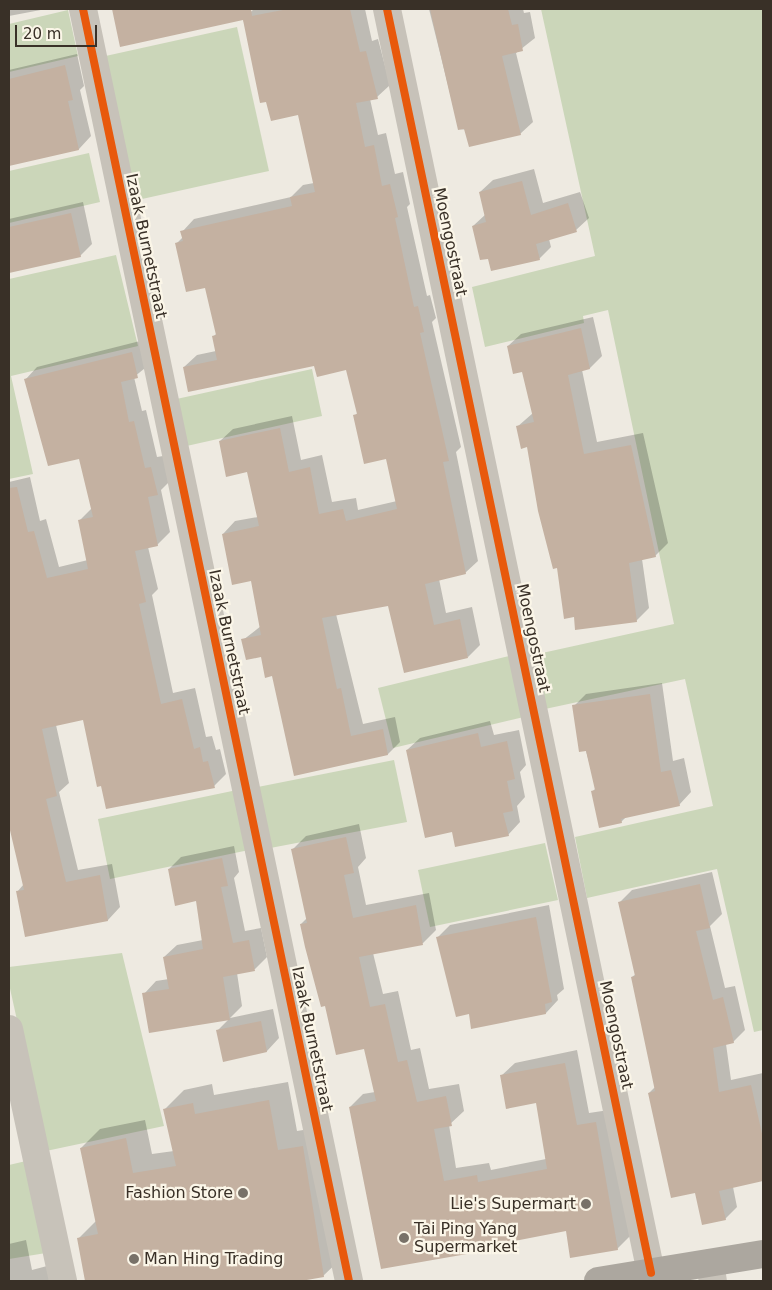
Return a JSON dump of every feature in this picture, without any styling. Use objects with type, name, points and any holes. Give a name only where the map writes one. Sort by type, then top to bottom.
[{"type":"main road","points":[[598,1281],[651,1273],[711,1272],[763,1254]]},
{"type":"street","name":"Izaak Burnetstraat","points":[[83,9],[349,1281]]},
{"type":"street","name":"Moengostraat","points":[[388,9],[651,1273]]},
{"type":"street","points":[[9,1029],[63,1281]]},
{"type":"green space","points":[[541,9],[763,9],[763,1030],[754,1032],[717,869],[587,898],[575,837],[713,806],[685,679],[545,709],[533,655],[674,624],[608,310],[583,316],[584,323],[485,347],[472,287],[595,256]]},
{"type":"green space","points":[[68,10],[78,56],[9,72],[9,24]]},
{"type":"green space","points":[[237,27],[269,171],[133,201],[101,57]]},
{"type":"green space","points":[[89,153],[100,202],[9,223],[9,171]]},
{"type":"green space","points":[[116,255],[138,346],[11,376],[33,474],[9,479],[9,279]]},
{"type":"green space","points":[[312,369],[322,416],[182,447],[172,400]]},
{"type":"green space","points":[[513,655],[528,716],[393,748],[378,688]]},
{"type":"green space","points":[[394,760],[407,822],[265,849],[253,788]]},
{"type":"green space","points":[[237,790],[249,850],[110,879],[98,819]]},
{"type":"green space","points":[[545,843],[558,900],[430,927],[418,870]]},
{"type":"green space","points":[[122,953],[164,1126],[46,1151],[9,984],[9,967]]},
{"type":"green space","points":[[26,1161],[46,1253],[9,1259],[9,1165]]},
{"type":"building","points":[[112,9],[251,9],[252,16],[288,9],[350,9],[360,52],[366,51],[378,99],[356,103],[365,147],[374,145],[382,186],[390,184],[398,217],[395,218],[414,307],[418,306],[424,332],[420,333],[449,461],[443,462],[466,574],[425,584],[434,625],[460,619],[468,658],[404,673],[388,606],[322,618],[337,689],[341,688],[351,736],[383,729],[388,755],[294,776],[272,676],[265,678],[261,657],[246,660],[241,639],[261,635],[251,581],[232,585],[222,534],[259,526],[247,472],[226,477],[219,441],[280,428],[289,472],[310,467],[319,514],[343,509],[346,521],[397,509],[386,459],[364,464],[353,415],[357,414],[346,370],[317,377],[314,366],[188,392],[183,367],[217,360],[212,336],[216,335],[205,288],[186,292],[175,243],[183,241],[180,231],[292,206],[290,197],[315,192],[298,115],[271,121],[266,102],[260,103],[243,20],[120,47]]},
{"type":"building","points":[[430,9],[508,9],[512,25],[518,24],[523,51],[502,56],[521,135],[469,147],[464,129],[458,130]]},
{"type":"building","points":[[65,65],[73,100],[68,101],[79,150],[9,166],[9,79]]},
{"type":"building","points":[[522,181],[531,215],[568,203],[577,232],[536,244],[540,260],[491,271],[488,259],[480,260],[472,226],[486,222],[479,192]]},
{"type":"building","points":[[71,213],[81,257],[9,273],[9,227]]},
{"type":"building","points":[[581,328],[590,369],[568,375],[584,454],[631,445],[656,557],[629,563],[637,622],[575,630],[574,617],[564,619],[557,568],[553,569],[538,511],[527,447],[521,449],[516,426],[534,422],[522,372],[513,374],[507,346]]},
{"type":"building","points":[[132,352],[138,378],[121,382],[129,422],[134,421],[145,468],[151,467],[158,495],[148,497],[158,546],[135,551],[146,602],[139,604],[161,704],[182,699],[194,749],[200,747],[203,762],[208,761],[215,788],[106,809],[101,786],[97,787],[83,720],[42,729],[57,796],[46,799],[66,882],[100,875],[108,921],[25,937],[16,891],[24,890],[9,826],[9,488],[17,487],[28,532],[34,531],[47,578],[88,569],[78,520],[93,517],[79,459],[48,466],[24,379]]},
{"type":"building","points":[[650,694],[661,772],[671,770],[680,806],[621,819],[622,823],[599,828],[591,791],[595,790],[586,751],[579,752],[572,705]]},
{"type":"building","points":[[478,733],[481,747],[507,741],[515,779],[507,781],[513,811],[503,813],[509,836],[455,847],[452,832],[425,838],[406,750]]},
{"type":"building","points":[[346,837],[354,873],[344,875],[353,918],[416,905],[423,945],[359,957],[370,1007],[385,1004],[398,1062],[407,1060],[417,1102],[446,1096],[452,1126],[434,1129],[444,1181],[477,1175],[478,1182],[547,1169],[536,1103],[506,1109],[500,1075],[565,1063],[577,1125],[596,1122],[618,1250],[570,1258],[566,1231],[489,1246],[490,1250],[381,1269],[349,1107],[376,1101],[364,1049],[336,1055],[325,1006],[321,1007],[305,947],[300,924],[307,923],[291,849]]},
{"type":"building","points":[[222,858],[228,886],[221,887],[233,943],[249,940],[255,971],[223,977],[230,1020],[149,1033],[142,993],[169,989],[163,957],[203,949],[196,901],[175,906],[168,869]]},
{"type":"building","points":[[700,884],[710,928],[696,931],[713,1000],[723,997],[734,1043],[713,1048],[719,1092],[751,1085],[763,1138],[763,1181],[719,1191],[726,1220],[702,1225],[695,1193],[671,1198],[648,1093],[655,1091],[631,977],[635,976],[618,902]]},
{"type":"building","points":[[536,917],[552,1002],[545,1004],[546,1014],[471,1029],[469,1014],[456,1017],[436,937]]},
{"type":"building","points":[[261,1021],[267,1052],[223,1062],[216,1030]]},
{"type":"building","points":[[269,1100],[278,1150],[303,1146],[324,1277],[301,1281],[85,1281],[77,1238],[98,1234],[80,1148],[126,1138],[133,1173],[176,1166],[163,1109],[193,1103],[195,1114]]},
{"type":"cycle path","points":[[83,9],[349,1281]]},
{"type":"cycle path","points":[[387,9],[651,1273]]},
{"type":"place","name":"Fashion Store","points":[[243,1193]]},
{"type":"place","name":"Lie's Supermart","points":[[586,1204]]},
{"type":"place","name":"Tai Ping Yang Supermarket","points":[[404,1238]]},
{"type":"place","name":"Man Hing Trading","points":[[134,1259]]}]
